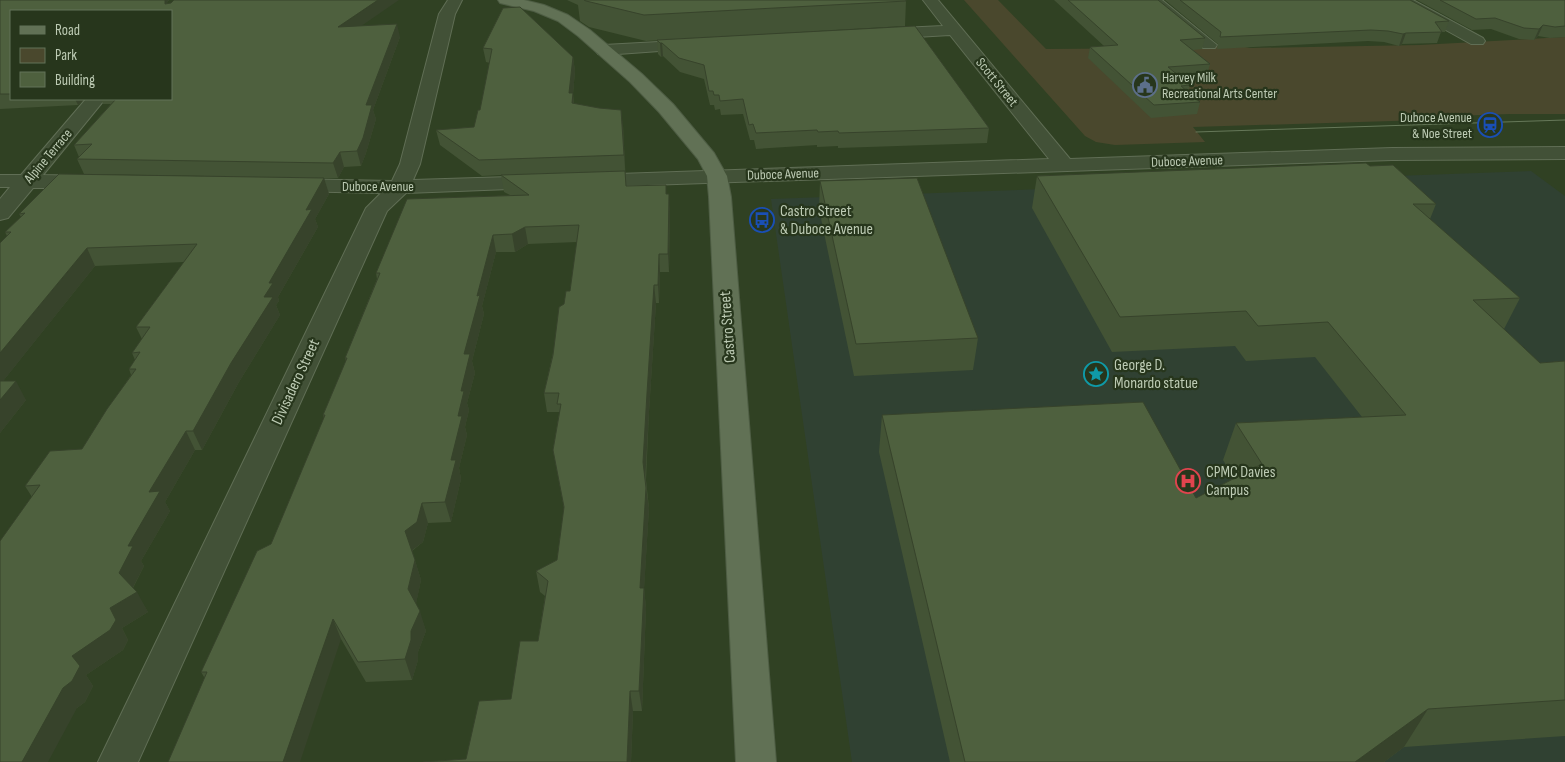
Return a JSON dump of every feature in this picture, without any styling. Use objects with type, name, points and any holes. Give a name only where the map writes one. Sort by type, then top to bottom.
[{"type":"main road","name":"Castro Street","points":[[505,0],[539,8],[563,18],[604,50],[666,108],[707,157],[717,176],[720,197],[756,762]]},
{"type":"street","name":"Divisadero Street","points":[[118,762],[377,208],[400,187],[410,164],[447,14],[455,0]]},
{"type":"street","name":"Scott Street","points":[[930,0],[1064,165]]},
{"type":"street","points":[[1153,0],[1209,45]]},
{"type":"street","points":[[1402,0],[1477,41]]},
{"type":"street","points":[[864,35],[954,30]]},
{"type":"street","points":[[604,50],[714,44]]},
{"type":"street","name":"Alpine Terrace","points":[[0,213],[95,100]]},
{"type":"street","name":"Duboce Avenue","points":[[267,185],[400,187],[1392,154],[1562,155]]},
{"type":"street","points":[[0,182],[104,182]]},
{"type":"shaded area","name":"CPMC Davies Campus","points":[[1531,171],[1565,196],[1565,762],[852,762],[771,199]]},
{"type":"green space","points":[[964,0],[998,0],[1046,49],[1191,48],[1235,45],[1250,48],[1420,45],[1565,37],[1565,114],[1423,117],[1425,120],[1193,127],[1205,142],[1115,145],[1096,142],[1085,136]]},
{"type":"building","points":[[0,0],[165,0],[165,4],[171,3],[174,0],[378,0],[338,27],[397,24],[366,105],[372,105],[363,138],[357,151],[340,152],[333,163],[77,159],[92,144],[74,145],[115,100],[172,100],[172,10],[10,10],[10,94],[0,94]]},
{"type":"building","points":[[584,0],[906,0],[906,1],[644,15]]},
{"type":"building","points":[[1068,0],[1158,0],[1205,38],[1180,40],[1210,64],[1168,67],[1190,85],[1181,86],[1200,102],[1154,105],[1090,47],[1118,45]]},
{"type":"building","points":[[1180,0],[1410,0],[1449,21],[1435,22],[1442,32],[1403,34],[1371,30],[1220,37],[1221,32]]},
{"type":"building","points":[[1440,0],[1565,0],[1565,26],[1543,25],[1539,29],[1524,28],[1495,18],[1476,19]]},
{"type":"building","points":[[520,7],[573,57],[569,93],[573,93],[572,103],[621,110],[624,155],[479,160],[436,130],[474,127],[478,110],[480,110],[492,49],[483,48],[503,8]]},
{"type":"building","points":[[915,26],[989,128],[839,133],[838,131],[818,132],[817,130],[756,133],[753,124],[749,125],[743,99],[720,101],[719,95],[714,95],[713,91],[709,91],[704,65],[679,58],[657,40]]},
{"type":"building","name":"CPMC Davies Campus","points":[[1366,163],[1370,166],[1393,165],[1436,204],[1413,204],[1520,298],[1473,300],[1540,363],[1565,361],[1565,700],[1428,709],[1355,762],[965,762],[882,415],[1143,402],[1196,498],[1262,464],[1236,423],[1406,415],[1328,322],[1258,326],[1246,311],[1120,317],[1037,176]]},
{"type":"building","points":[[625,171],[626,186],[666,185],[666,194],[669,194],[668,254],[659,254],[658,285],[654,285],[643,462],[646,488],[640,588],[644,588],[639,691],[630,691],[627,762],[423,762],[466,759],[479,701],[511,699],[520,641],[538,641],[548,581],[536,571],[557,560],[564,507],[553,450],[561,404],[557,404],[559,393],[544,393],[553,355],[559,307],[564,304],[566,291],[570,291],[579,225],[525,227],[512,234],[493,235],[477,296],[480,295],[464,354],[470,354],[461,391],[464,391],[458,416],[462,416],[451,460],[456,460],[445,502],[422,503],[417,522],[405,531],[415,560],[408,589],[420,611],[411,631],[411,640],[405,659],[358,662],[333,619],[283,762],[168,762],[207,672],[201,672],[257,551],[271,544],[325,415],[323,415],[380,273],[376,273],[407,199],[529,195],[501,175]]},
{"type":"building","points":[[59,174],[324,178],[306,210],[312,209],[269,283],[273,283],[264,297],[273,297],[231,363],[193,431],[186,431],[149,492],[160,491],[128,546],[133,546],[119,573],[137,592],[110,608],[116,620],[110,630],[72,656],[80,666],[72,681],[63,688],[22,762],[0,762],[0,541],[40,485],[25,486],[50,451],[82,449],[107,409],[136,369],[129,369],[140,352],[132,353],[150,327],[136,327],[197,244],[87,248],[0,353],[0,243],[11,232],[5,232],[25,213],[19,214]]},
{"type":"building","points":[[917,178],[978,338],[856,344],[820,181]]},
{"type":"building","points":[[0,381],[16,381],[0,400]]},
{"type":"tram line","points":[[1196,132],[1565,120]]},
{"type":"place","name":"Harvey Milk Recreational Arts Center","points":[[1145,85]]},
{"type":"place","name":"Duboce Avenue & Noe Street","points":[[1490,125]]},
{"type":"place","name":"Castro Street & Duboce Avenue","points":[[762,220]]},
{"type":"place","name":"George D. Monardo statue","points":[[1096,374]]},
{"type":"place","name":"CPMC Davies Campus","points":[[1188,481]]}]
